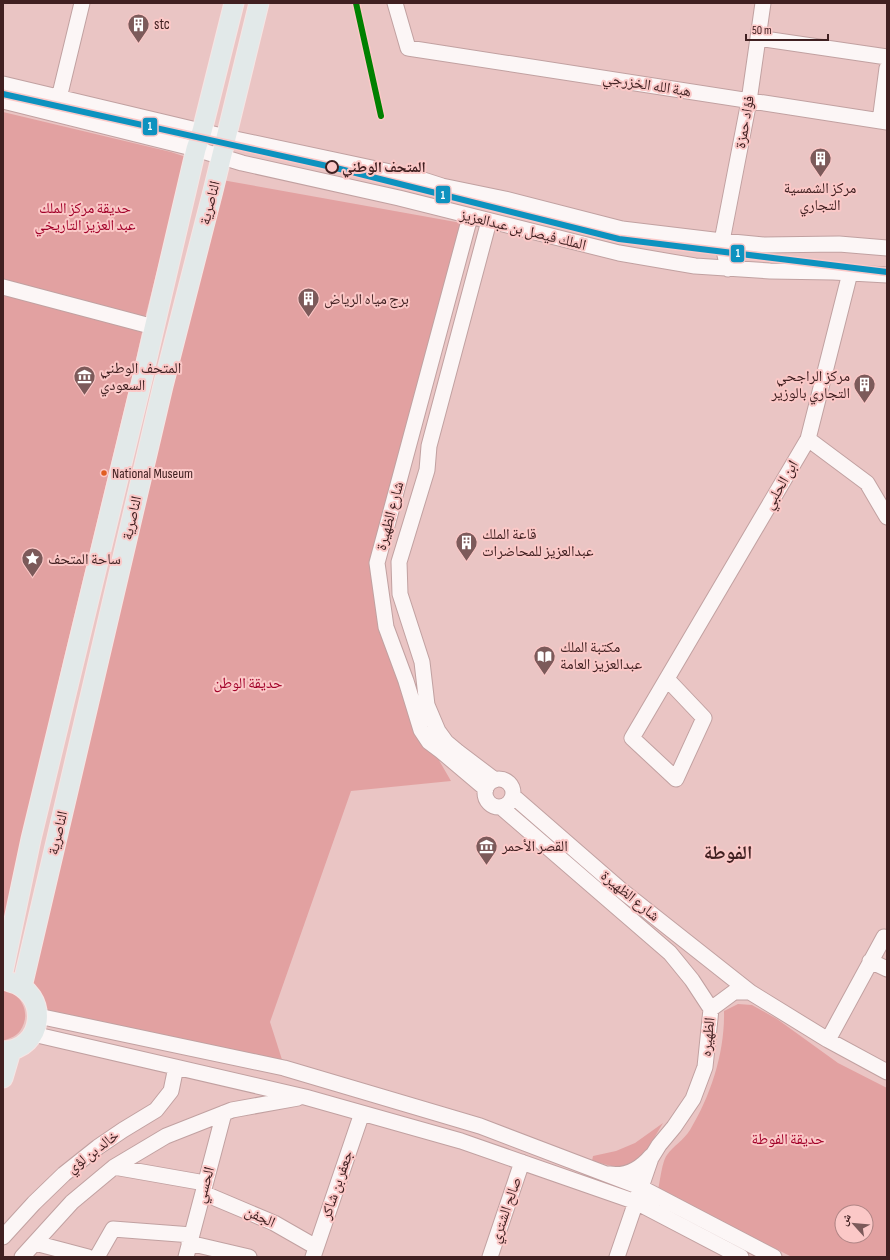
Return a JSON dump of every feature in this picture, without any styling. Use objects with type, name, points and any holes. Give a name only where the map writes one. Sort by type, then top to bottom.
[{"type":"main road","name":"الناصرية","points":[[3,972],[30,839],[199,140],[234,3]]},
{"type":"main road","name":"الناصرية","points":[[22,987],[163,386],[214,191],[221,156],[259,3]]},
{"type":"main road","points":[[142,380],[146,370],[156,367],[164,374],[163,386]]},
{"type":"main road","points":[[3,981],[12,982],[22,987],[30,994],[35,1003],[38,1016],[37,1025],[28,1041],[20,1047],[7,1051],[3,1078]]},
{"type":"street","points":[[59,98],[82,3]]},
{"type":"street","name":"هبة الله الخزرجي","points":[[395,3],[408,48],[884,121]]},
{"type":"street","name":"فؤاد حمزة","points":[[722,241],[750,101],[763,3]]},
{"type":"street","points":[[758,38],[887,57]]},
{"type":"street","points":[[884,121],[887,68]]},
{"type":"street","name":"الملك فيصل بن عبدالعزيز","points":[[3,84],[59,98],[199,140],[221,156],[242,162],[399,198],[619,254],[695,266],[728,269],[887,275]]},
{"type":"street","name":"الملك فيصل بن عبدالعزيز","points":[[3,102],[199,140],[226,137],[414,177],[442,186],[505,199],[622,229],[764,245],[839,244],[887,248]]},
{"type":"street","name":"شارع الظهيرة","points":[[470,216],[377,563],[386,627],[406,681],[420,730],[429,742],[490,785]]},
{"type":"street","name":"شارع الظهيرة","points":[[488,221],[429,446],[427,470],[399,562],[400,594],[422,662],[427,705],[438,731],[446,742],[458,752],[490,785]]},
{"type":"street","points":[[722,241],[728,269]]},
{"type":"street","name":"ابن الحلبي","points":[[667,679],[704,718],[676,779],[632,738],[808,439],[850,273]]},
{"type":"street","points":[[3,287],[154,327]]},
{"type":"street","points":[[808,439],[866,483],[887,517]]},
{"type":"street","name":"شارع الظهيرة","points":[[711,1009],[692,980],[670,953],[502,807],[490,804],[486,796],[490,785],[501,779],[509,783],[513,790],[513,796],[621,890],[750,992]]},
{"type":"street","points":[[502,807],[510,803],[513,796]]},
{"type":"street","points":[[828,1040],[870,961],[884,938]]},
{"type":"street","points":[[870,961],[887,969]]},
{"type":"street","name":"الظهيره","points":[[617,1257],[651,1158],[693,1099],[705,1067],[711,1009],[734,992],[750,992]]},
{"type":"street","points":[[750,992],[828,1040],[885,1067]]},
{"type":"street","points":[[38,1016],[284,1068],[480,1126],[592,1170],[640,1187],[774,1257]]},
{"type":"street","points":[[33,1034],[305,1097],[462,1141],[636,1202],[722,1253],[741,1257]]},
{"type":"street","name":"خالد بن لؤي","points":[[3,1237],[34,1203],[64,1174],[98,1147],[156,1110],[171,1092],[176,1067]]},
{"type":"street","points":[[22,1257],[72,1202],[114,1166],[166,1136],[232,1110],[305,1097]]},
{"type":"street","name":"الحسي","points":[[189,1245],[224,1113]]},
{"type":"street","name":"جعفر بن شاكر","points":[[314,1252],[362,1113]]},
{"type":"street","points":[[592,1170],[611,1175],[630,1173],[646,1162],[659,1145]]},
{"type":"street","name":"صالح الشتري","points":[[495,1255],[522,1162]]},
{"type":"street","name":"خالد بن لؤي","points":[[114,1166],[204,1188]]},
{"type":"street","name":"الجفن","points":[[204,1188],[274,1223],[314,1252]]},
{"type":"street","points":[[97,1257],[113,1230],[249,1257]]},
{"type":"street","points":[[35,1243],[88,1257]]},
{"type":"green space","name":"حديقة مركز الملك عبد العزيز التاريخي","points":[[3,112],[171,152],[186,157],[146,314],[63,662],[3,927]]},
{"type":"green space","name":"حديقة الوطن","points":[[222,180],[467,224],[379,564],[388,628],[422,731],[451,781],[351,791],[270,1022],[285,1069],[40,1017],[24,988]]},
{"type":"green space","points":[[3,990],[15,995],[20,1000],[25,1011],[25,1018],[20,1031],[13,1037],[5,1040],[3,1040]]},
{"type":"green space","name":"حديقة الفوطة","points":[[738,1004],[752,1005],[777,1019],[838,1063],[887,1088],[887,1257],[792,1257],[658,1190],[665,1158],[690,1130],[698,1117],[710,1088],[719,1057],[724,1026],[724,1011]]},
{"type":"green space","points":[[663,1123],[641,1160],[627,1170],[592,1161],[593,1156],[616,1151],[635,1143]]},
{"type":"transit line","points":[[356,3],[381,116]]},
{"type":"transit line","name":"1","points":[[3,94],[336,168],[619,239],[887,272]]},
{"type":"place","name":"stc","points":[[139,44]]},
{"type":"place","name":"المتحف الوطني","points":[[332,167]]},
{"type":"place","name":"مركز الشمسية التجاري","points":[[820,178]]},
{"type":"place","name":"برج مياه الرياض","points":[[308,318]]},
{"type":"place","name":"المتحف الوطني السعودي","points":[[85,396]]},
{"type":"place","name":"مركز الراجحي التجاري بالوزير","points":[[865,404]]},
{"type":"place","name":"National Museum","points":[[104,473]]},
{"type":"place","name":"قاعة الملك عبدالعزيز للمحاضرات","points":[[467,562]]},
{"type":"place","name":"ساحة المتحف","points":[[33,578]]},
{"type":"place","name":"مكتبة الملك عبدالعزيز العامة","points":[[545,676]]},
{"type":"place","name":"القصر الأحمر","points":[[487,866]]},
{"type":"district","name":"الفوطة","points":[[728,853]]}]
